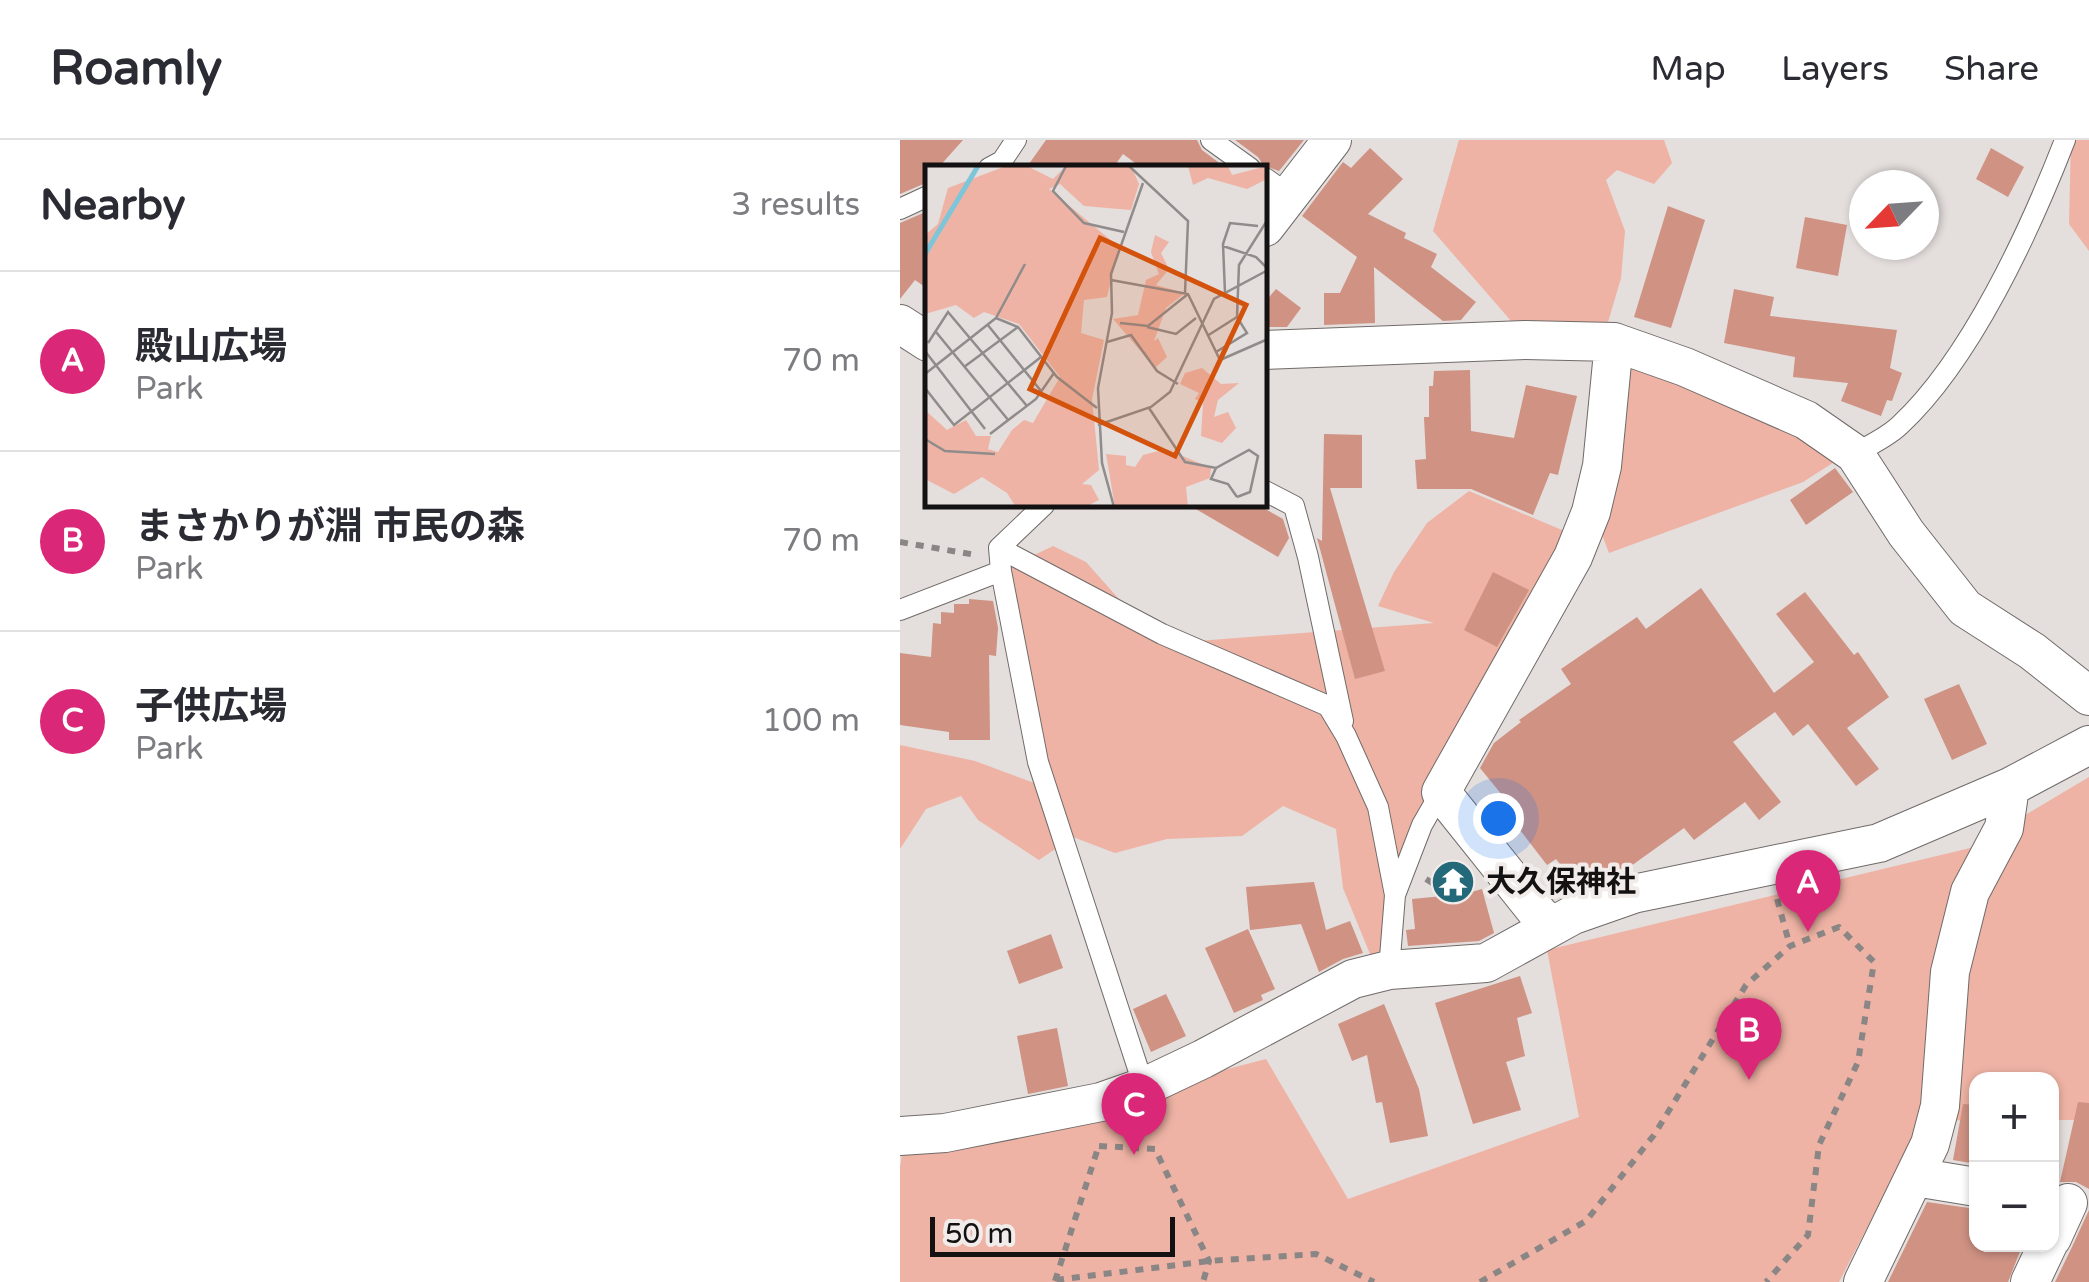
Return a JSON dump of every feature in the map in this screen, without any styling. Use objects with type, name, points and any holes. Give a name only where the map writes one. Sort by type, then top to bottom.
[{"type":"street","points":[[1268,217],[1277,186],[1332,140]]},
{"type":"street","points":[[900,324],[925,340]]},
{"type":"street","points":[[1268,350],[1458,342],[1614,342],[1685,367],[1806,420],[1855,454],[1906,534],[1964,608],[2032,650],[2089,696]]},
{"type":"street","points":[[1555,925],[1541,916],[1441,792],[1573,557],[1592,512],[1602,466],[1614,342]]},
{"type":"street","points":[[900,1136],[945,1133],[1101,1102],[1144,1087],[1353,979],[1389,970],[1486,963],[1573,915],[1634,894],[1878,843],[2010,787],[2089,744]]},
{"type":"street","points":[[1863,1282],[1930,1144],[1940,1106],[1950,972],[1970,892],[2004,828],[2010,787]]},
{"type":"street","points":[[1915,1177],[1969,1187]]},
{"type":"street","points":[[2030,1282],[2045,1252]]},
{"type":"lane","points":[[1000,165],[1016,140]]},
{"type":"lane","points":[[1211,140],[1246,165]]},
{"type":"lane","points":[[1855,454],[1898,428],[1943,377],[1998,286],[2044,192],[2064,140]]},
{"type":"lane","points":[[900,209],[925,197]]},
{"type":"lane","points":[[1268,493],[1294,506],[1346,736]]},
{"type":"lane","points":[[900,610],[1000,561],[1042,508]]},
{"type":"lane","points":[[1000,561],[1328,706],[1378,807],[1395,895],[1389,970]]},
{"type":"lane","points":[[1000,561],[1038,762],[1144,1087]]},
{"type":"lane","points":[[1395,895],[1422,825],[1441,792]]},
{"type":"path","points":[[900,542],[959,550],[1000,561]]},
{"type":"path","points":[[1408,866],[1437,886],[1463,886]]},
{"type":"path","points":[[1767,866],[1790,946]]},
{"type":"path","points":[[1480,1282],[1586,1220],[1654,1135],[1746,985],[1790,946],[1840,927],[1874,962],[1858,1062],[1819,1145],[1808,1234],[1766,1282]]},
{"type":"path","points":[[1101,1102],[1099,1146],[1055,1281],[1209,1261],[1316,1254],[1374,1282]]},
{"type":"path","points":[[1099,1146],[1154,1149],[1209,1261],[1202,1282]]},
{"type":"shaded area","points":[[1459,140],[1664,140],[1672,163],[1654,184],[1617,170],[1606,180],[1625,231],[1621,278],[1606,329],[1518,329],[1433,231]]},
{"type":"shaded area","points":[[2071,140],[2089,140],[2089,251],[2069,224]]},
{"type":"shaded area","points":[[1627,360],[1692,379],[1839,459],[1803,482],[1609,553],[1598,524]]},
{"type":"shaded area","points":[[1469,491],[1581,538],[1395,895],[1390,957],[1370,954],[1343,888],[1336,829],[1283,806],[1242,836],[1167,839],[1115,853],[1073,837],[1039,860],[978,820],[961,796],[926,809],[900,849],[900,745],[975,761],[1045,787],[1001,571],[1053,546],[1086,562],[1159,644],[1434,623],[1378,606],[1394,572],[1427,523]]},
{"type":"shaded area","points":[[2089,777],[2089,1120],[2059,1120],[2059,1072],[1969,1072],[1969,1120],[1922,1121],[1839,1282],[900,1282],[900,1167],[905,1136],[1101,1102],[1266,1059],[1348,1199],[1579,1117],[1547,950],[1970,848]]},
{"type":"building","points":[[900,140],[963,140],[941,165],[925,165],[925,183],[900,194]]},
{"type":"building","points":[[1046,140],[1197,140],[1202,150],[1222,165],[1138,165],[1123,154],[1115,165],[1028,165]]},
{"type":"building","points":[[1235,140],[1304,140],[1279,171],[1263,165]]},
{"type":"building","points":[[1370,148],[1403,179],[1368,214],[1437,254],[1431,267],[1476,302],[1461,320],[1443,321],[1374,267],[1375,323],[1324,325],[1324,293],[1340,293],[1357,257],[1302,216],[1343,162],[1351,168]]},
{"type":"building","points":[[1991,148],[2024,167],[2008,197],[1976,179]]},
{"type":"building","points":[[1668,206],[1705,220],[1671,328],[1634,317]]},
{"type":"building","points":[[925,212],[925,287],[915,280],[900,299],[900,223]]},
{"type":"building","points":[[1805,217],[1847,225],[1838,276],[1796,268]]},
{"type":"building","points":[[1276,289],[1301,308],[1287,327],[1268,327],[1268,298]]},
{"type":"building","points":[[1734,289],[1774,297],[1770,316],[1897,330],[1890,368],[1902,373],[1892,401],[1887,400],[1881,416],[1841,401],[1848,383],[1793,377],[1795,357],[1724,343]]},
{"type":"building","points":[[1470,370],[1471,431],[1514,438],[1526,385],[1577,396],[1558,475],[1550,473],[1533,515],[1471,489],[1417,489],[1415,460],[1426,459],[1424,417],[1429,417],[1429,386],[1433,386],[1434,371]]},
{"type":"building","points":[[1324,434],[1362,435],[1362,488],[1330,488],[1385,671],[1355,679],[1317,538],[1322,541]]},
{"type":"building","points":[[1835,468],[1853,492],[1806,525],[1790,500]]},
{"type":"building","points":[[1194,508],[1263,508],[1283,519],[1289,538],[1278,557]]},
{"type":"building","points":[[1493,572],[1529,590],[1497,647],[1464,630]]},
{"type":"building","points":[[1701,588],[1774,693],[1814,662],[1776,614],[1805,592],[1854,655],[1858,652],[1889,697],[1847,728],[1879,769],[1856,786],[1808,724],[1793,736],[1775,712],[1733,742],[1781,802],[1759,820],[1745,802],[1694,840],[1684,828],[1617,876],[1580,889],[1556,859],[1547,865],[1496,799],[1502,795],[1480,768],[1494,743],[1519,720],[1571,684],[1561,669],[1637,617],[1646,629]]},
{"type":"building","points":[[969,599],[993,601],[998,628],[996,656],[989,655],[990,740],[949,740],[949,732],[900,725],[900,653],[931,657],[933,623],[941,624],[941,612],[954,613],[954,604],[969,604]]},
{"type":"building","points":[[1959,684],[1987,744],[1952,760],[1924,699]]},
{"type":"building","points":[[1314,882],[1326,930],[1350,921],[1363,953],[1319,972],[1301,924],[1250,930],[1246,887]]},
{"type":"building","points":[[1482,889],[1494,933],[1479,941],[1408,946],[1406,930],[1415,929],[1412,899],[1443,896],[1443,900]]},
{"type":"building","points":[[1248,929],[1275,989],[1261,995],[1263,1000],[1234,1013],[1205,948]]},
{"type":"building","points":[[1051,934],[1063,968],[1019,984],[1007,951]]},
{"type":"building","points":[[1520,976],[1532,1013],[1517,1018],[1525,1056],[1506,1062],[1521,1110],[1473,1124],[1435,1003]]},
{"type":"building","points":[[1166,994],[1186,1036],[1151,1052],[1133,1009]]},
{"type":"building","points":[[1384,1004],[1419,1089],[1428,1136],[1390,1143],[1382,1102],[1376,1103],[1367,1055],[1352,1061],[1338,1024]]},
{"type":"building","points":[[1057,1028],[1068,1086],[1028,1094],[1017,1036]]},
{"type":"building","points":[[2078,1102],[2089,1103],[2089,1189],[2076,1182],[2060,1182]]},
{"type":"building","points":[[1963,1104],[1969,1104],[1969,1163],[1953,1160]]},
{"type":"building","points":[[1927,1202],[1969,1208],[1969,1252],[2020,1252],[2008,1282],[1888,1282]]},
{"type":"building","points":[[2089,1210],[2089,1282],[2055,1282],[2072,1247]]},
{"type":"place","name":"大久保神社","points":[[1453,882]]},
{"type":"place","name":"殿山広場","points":[[1808,932]]},
{"type":"place","name":"まさかりが淵 市民の森","points":[[1749,1080]]},
{"type":"place","name":"子供広場","points":[[1134,1155]]}]
